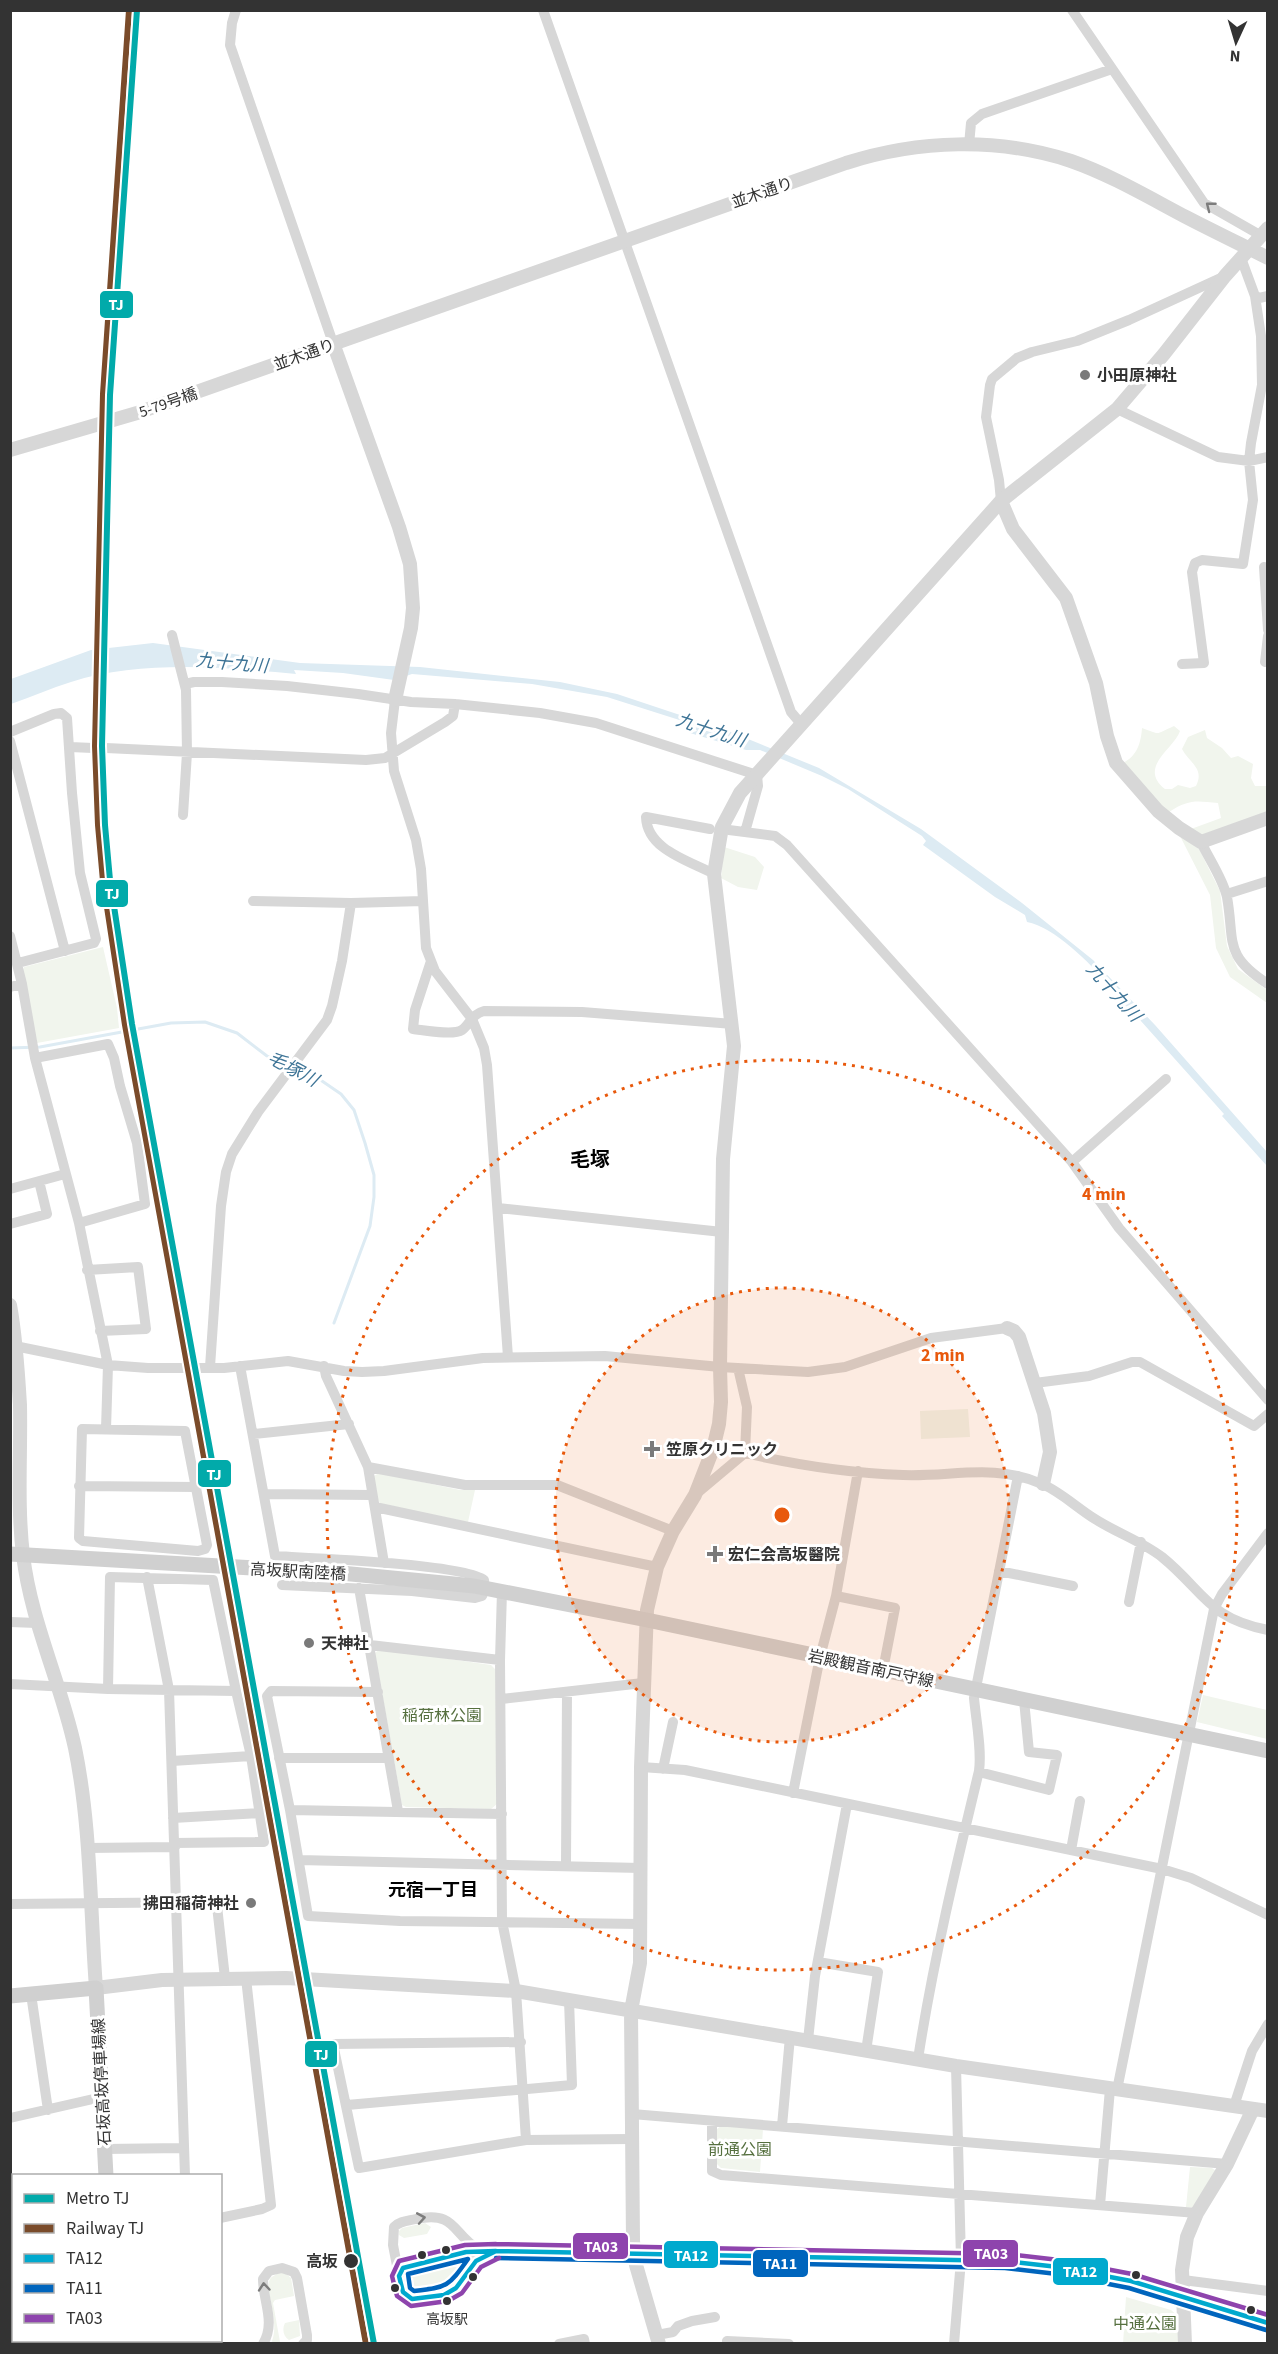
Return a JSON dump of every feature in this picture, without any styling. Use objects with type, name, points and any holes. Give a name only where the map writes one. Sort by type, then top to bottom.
[{"type":"main road","name":"高坂駅南陸橋","points":[[17,1555],[341,1573],[480,1587]]},
{"type":"main road","name":"岩殿観音南戸守線","points":[[480,1587],[1268,1751]]},
{"type":"main road","points":[[10,1996],[96,1988]]},
{"type":"main road","name":"石坂高坂停車場線","points":[[96,1988],[106,2174]]},
{"type":"street","points":[[236,10],[230,45],[410,564],[413,608],[392,715],[394,771],[416,840],[426,948],[435,971],[472,1019],[484,1048],[508,1357]]},
{"type":"street","points":[[543,10],[791,712],[802,725]]},
{"type":"street","points":[[715,2317],[678,2326],[673,2332],[658,2339],[634,2253],[631,2139],[632,2011],[640,1963],[643,1683],[649,1596],[657,1567],[673,1531],[695,1495],[713,1449],[721,1402],[723,1159],[733,1076],[733,1024],[714,874],[722,827],[740,793],[1001,501],[1117,409],[1264,231],[1204,203],[1072,10]]},
{"type":"street","points":[[969,145],[971,123],[982,114],[1112,69]]},
{"type":"street","name":"並木通り","points":[[255,371],[869,156],[916,146],[969,145],[1041,153],[1070,161],[1143,193],[1245,253],[1268,258]]},
{"type":"street","points":[[1182,664],[1204,663],[1193,567],[1202,560],[1243,564],[1252,500],[1249,461],[1263,404],[1263,360],[1255,296],[1245,253]]},
{"type":"street","points":[[1225,276],[1129,321],[1077,341],[1017,358],[993,379],[990,385],[986,417],[1001,501],[1013,529],[1066,598],[1096,683],[1107,736],[1116,763],[1158,811],[1201,842],[1227,894],[1233,944],[1239,960],[1267,984]]},
{"type":"street","points":[[1255,296],[1259,298],[1268,296]]},
{"type":"street","name":"5-79号橋","points":[[10,450],[127,416],[255,371]]},
{"type":"street","points":[[1117,409],[1218,457],[1249,461],[1268,457]]},
{"type":"street","points":[[1264,567],[1268,630]]},
{"type":"street","points":[[172,636],[184,682],[187,753],[183,815]]},
{"type":"street","points":[[1265,662],[1268,636]]},
{"type":"street","points":[[184,682],[287,686],[540,713],[596,723],[758,773]]},
{"type":"street","points":[[106,748],[366,760],[385,758],[453,716],[455,704]]},
{"type":"street","points":[[10,732],[61,713],[68,718],[72,793],[80,873],[96,939],[94,943],[18,963]]},
{"type":"street","points":[[10,741],[65,951]]},
{"type":"street","points":[[70,747],[93,748]]},
{"type":"street","points":[[745,832],[758,786],[758,773]]},
{"type":"street","points":[[710,829],[646,817],[648,832],[665,849],[714,874]]},
{"type":"street","points":[[1201,842],[1268,818]]},
{"type":"street","points":[[729,830],[775,836],[787,845],[1072,1162],[1119,1228],[1268,1400]]},
{"type":"street","points":[[1227,894],[1267,883]]},
{"type":"street","points":[[253,900],[351,903],[423,902]]},
{"type":"street","points":[[210,1367],[221,1206],[226,1172],[232,1154],[258,1112],[327,1020],[342,961],[351,903]]},
{"type":"street","points":[[10,936],[18,963],[35,1058],[79,1223],[108,1365],[106,1429]]},
{"type":"street","points":[[431,961],[414,1010],[413,1029],[453,1033],[461,1031],[477,1013],[483,1011],[571,1012],[733,1024]]},
{"type":"street","points":[[10,987],[22,984]]},
{"type":"street","points":[[35,1058],[108,1044],[114,1058],[137,1143],[145,1204],[79,1223]]},
{"type":"street","points":[[1072,1162],[1166,1079]]},
{"type":"street","points":[[10,1189],[65,1174]]},
{"type":"street","points":[[10,1224],[46,1214],[39,1181]]},
{"type":"street","points":[[498,1208],[722,1232]]},
{"type":"street","points":[[87,1270],[138,1267],[146,1329],[100,1331]]},
{"type":"street","points":[[10,1305],[20,1407],[20,1518],[17,1555],[74,1746],[87,1848],[96,1988],[180,1979],[286,1978],[516,1991],[956,2066],[1268,2111]]},
{"type":"street","points":[[14,1344],[108,1365],[148,1368],[240,1366],[288,1361],[344,1371],[384,1371],[508,1357],[605,1356],[720,1367],[808,1372],[845,1367],[931,1338],[1006,1328],[1014,1331],[1019,1337],[1044,1413],[1050,1452],[1043,1484]]},
{"type":"street","points":[[1035,1383],[1078,1378],[1132,1362],[1140,1362],[1254,1426],[1268,1414]]},
{"type":"street","points":[[240,1366],[275,1556],[384,1563],[471,1573],[484,1580],[480,1587],[482,1596],[475,1598],[359,1588],[282,1585]]},
{"type":"street","points":[[324,1366],[326,1376],[368,1467],[384,1563]]},
{"type":"street","points":[[695,1495],[746,1453],[747,1407],[738,1368]]},
{"type":"street","points":[[254,1434],[349,1424]]},
{"type":"street","points":[[81,1430],[185,1431],[207,1545],[205,1549],[198,1551],[83,1541],[78,1535],[79,1486],[81,1430]]},
{"type":"street","points":[[746,1453],[812,1467],[912,1475],[990,1471],[1018,1476],[1043,1484],[1096,1520],[1141,1542],[1169,1563],[1214,1609],[1230,1619],[1268,1630]]},
{"type":"street","points":[[368,1467],[465,1485],[557,1485],[673,1531]]},
{"type":"street","points":[[793,1792],[820,1657],[836,1596],[858,1471]]},
{"type":"street","points":[[918,2059],[926,2000],[964,1829],[979,1773],[981,1756],[977,1735],[975,1689],[1018,1476]]},
{"type":"street","points":[[79,1486],[197,1488]]},
{"type":"street","points":[[264,1494],[372,1495]]},
{"type":"street","points":[[375,1507],[657,1567]]},
{"type":"street","points":[[1100,2205],[1104,2154],[1114,2089],[1190,1735],[1214,1609],[1222,1594],[1268,1533]]},
{"type":"street","points":[[1129,1602],[1141,1542]]},
{"type":"street","points":[[999,1570],[1073,1586]]},
{"type":"street","points":[[87,1848],[264,1842],[251,1756],[213,1580],[110,1577],[108,1689]]},
{"type":"street","points":[[147,1577],[169,1690],[185,2174]]},
{"type":"street","points":[[359,1588],[398,1812]]},
{"type":"street","points":[[502,1591],[500,1660],[502,1921],[516,1991],[526,2140]]},
{"type":"street","points":[[836,1596],[895,1608],[883,1670]]},
{"type":"street","points":[[10,1622],[37,1623]]},
{"type":"street","points":[[370,1645],[500,1660]]},
{"type":"street","points":[[502,1699],[643,1683]]},
{"type":"street","points":[[10,1684],[108,1689],[236,1691]]},
{"type":"street","points":[[378,1692],[271,1691],[267,1696],[308,1916],[400,1921],[641,1924]]},
{"type":"street","points":[[566,1866],[567,1692]]},
{"type":"street","points":[[979,1773],[1049,1790],[1057,1755],[1029,1752],[1024,1700]]},
{"type":"street","points":[[663,1769],[674,1722]]},
{"type":"street","points":[[172,1761],[251,1756]]},
{"type":"street","points":[[279,1758],[389,1758]]},
{"type":"street","points":[[641,1767],[685,1770],[1162,1869],[1191,1878],[1268,1916]]},
{"type":"street","points":[[1071,1850],[1080,1801]]},
{"type":"street","points":[[808,2040],[818,1962],[847,1804]]},
{"type":"street","points":[[290,1810],[502,1814]]},
{"type":"street","points":[[173,1818],[260,1813]]},
{"type":"street","points":[[298,1860],[640,1868]]},
{"type":"street","points":[[10,1904],[213,1902],[217,1905],[225,1978]]},
{"type":"street","points":[[818,1962],[878,1972],[866,2051]]},
{"type":"street","points":[[222,2218],[262,2210],[271,2205],[246,1978]]},
{"type":"street","points":[[31,1994],[48,2110]]},
{"type":"street","points":[[347,2105],[572,2085],[569,2000]]},
{"type":"street","points":[[1234,2106],[1252,2051],[1268,2024]]},
{"type":"street","points":[[782,2126],[790,2037]]},
{"type":"street","points":[[521,2042],[333,2044],[359,2168],[526,2140],[631,2139]]},
{"type":"street","points":[[954,2343],[961,2260],[956,2066]]},
{"type":"street","points":[[10,2118],[102,2097]]},
{"type":"street","points":[[1185,2343],[1182,2270],[1187,2237],[1197,2213],[1227,2164],[1253,2109]]},
{"type":"street","points":[[632,2114],[1227,2164]]},
{"type":"street","points":[[712,2121],[712,2171],[721,2175],[1197,2213]]},
{"type":"street","points":[[104,2149],[184,2148]]},
{"type":"street","points":[[479,2250],[444,2218],[426,2217],[403,2222],[395,2224],[393,2230],[403,2292],[412,2299],[444,2295],[456,2288],[477,2261],[496,2251]]},
{"type":"street","points":[[399,2276],[403,2268],[409,2266],[479,2250],[1006,2261],[1058,2267],[1131,2281],[1268,2324]]},
{"type":"street","points":[[263,2343],[269,2332],[270,2322],[263,2279],[269,2271],[282,2268],[294,2272],[297,2278],[307,2335],[307,2340],[303,2343]]},
{"type":"street","points":[[1183,2280],[1268,2291]]},
{"type":"street","points":[[559,2343],[584,2339],[585,2343]]},
{"type":"street","points":[[728,2343],[727,2341],[789,2343]]},
{"type":"green space","points":[[1174,726],[1180,731],[1156,765],[1157,781],[1165,789],[1172,789],[1178,785],[1190,788],[1196,786],[1199,775],[1182,749],[1188,737],[1205,730],[1207,738],[1222,748],[1231,758],[1238,756],[1253,764],[1251,778],[1255,786],[1267,786],[1267,812],[1201,836],[1191,829],[1221,818],[1218,803],[1193,802],[1169,812],[1161,807],[1123,763],[1132,757],[1137,749],[1142,728],[1158,733]]},
{"type":"green space","points":[[1179,834],[1199,849],[1220,891],[1227,946],[1238,969],[1267,990],[1267,1003],[1230,977],[1216,948],[1210,895]]},
{"type":"green space","points":[[724,847],[755,857],[764,867],[757,890],[738,887],[721,878]]},
{"type":"green space","points":[[103,947],[117,1008],[119,1028],[37,1043],[24,967]]},
{"type":"green space","points":[[968,1409],[970,1437],[921,1439],[920,1411]]},
{"type":"green space","points":[[379,1473],[460,1490],[475,1490],[468,1522],[381,1504],[378,1500],[374,1476]]},
{"type":"green space","name":"稲荷林公園","points":[[380,1649],[491,1665],[496,1670],[497,1804],[491,1809],[406,1807],[402,1805],[375,1653]]},
{"type":"green space","points":[[1203,1695],[1267,1710],[1267,1739],[1197,1722]]},
{"type":"green space","name":"前通公園","points":[[721,2126],[763,2129],[760,2172],[721,2168],[716,2163],[717,2129]]},
{"type":"green space","points":[[1190,2167],[1212,2168],[1216,2171],[1194,2208],[1186,2207]]},
{"type":"green space","points":[[425,2223],[431,2227],[427,2234],[404,2238],[399,2235],[402,2228]]},
{"type":"green space","points":[[464,2257],[467,2259],[445,2286],[420,2291],[412,2286],[411,2277],[417,2270]]},
{"type":"green space","points":[[278,2273],[285,2273],[291,2278],[294,2296],[275,2300],[273,2303],[280,2342],[273,2343],[274,2324],[269,2284],[271,2278]]},
{"type":"green space","name":"中通公園","points":[[1126,2297],[1171,2310],[1178,2316],[1179,2343],[1123,2344]]},
{"type":"green space","points":[[299,2320],[300,2336],[289,2340],[284,2332],[285,2323]]},
{"type":"water","name":"九十九川","points":[[153,643],[300,663],[420,667],[560,682],[617,694],[731,732],[819,768],[921,829],[1022,903],[1093,960],[1155,1025],[1267,1152],[1267,1166],[1222,1116],[1224,1114],[1082,956],[1049,931],[1027,922],[1025,915],[995,897],[923,845],[926,841],[922,836],[848,789],[822,776],[760,750],[746,750],[690,733],[697,731],[692,724],[607,697],[532,684],[412,674],[394,680],[343,673],[294,670],[296,674],[241,669],[154,668],[98,675],[64,684],[11,704],[11,679],[91,650]]},
{"type":"pier","points":[[108,645],[107,678],[94,680],[94,647]]},
{"type":"waterway","name":"毛塚川","points":[[10,1048],[40,1047],[171,1023],[205,1022],[237,1033],[267,1056],[322,1081],[341,1094],[354,1110],[365,1143],[374,1175],[374,1197],[370,1226],[334,1323]]},
{"type":"railway","points":[[284,1854],[293,1960]]},
{"type":"metro line","name":"TJ","points":[[137,10],[110,395],[102,746],[110,880],[132,1024],[374,2344]]},
{"type":"rail line","name":"TJ","points":[[129,10],[103,394],[95,746],[103,881],[125,1025],[366,2344]]},
{"type":"transit line","name":"TA03","points":[[496,2244],[1007,2254],[1059,2260],[1132,2274],[1268,2315]]},
{"type":"transit line","name":"TA03","points":[[496,2244],[465,2245],[399,2261],[392,2276],[397,2296],[411,2306],[448,2301],[462,2293],[481,2267],[499,2258]]},
{"type":"transit line","name":"TA12","points":[[496,2251],[1006,2261],[1058,2267],[1131,2281],[1268,2323]]},
{"type":"transit line","name":"TA12","points":[[496,2251],[476,2261],[456,2288],[444,2295],[412,2299],[403,2292],[399,2276],[403,2268],[466,2252],[496,2251]]},
{"type":"transit line","name":"TA11","points":[[496,2258],[1005,2268],[1057,2274],[1129,2288],[1266,2330]]},
{"type":"transit line","name":"TA11","points":[[468,2259],[446,2284],[414,2291],[410,2288],[408,2274],[468,2259]]},
{"type":"place","name":"小田原神社","points":[[1085,375]]},
{"type":"place","name":"笠原クリニック","points":[[652,1449]]},
{"type":"place","name":"宏仁会高坂醫院","points":[[715,1554]]},
{"type":"place","name":"天神社","points":[[309,1643]]},
{"type":"place","name":"拂田稲荷神社","points":[[251,1903]]},
{"type":"place","name":"高坂","points":[[351,2261]]},
{"type":"place","name":"高坂駅","points":[[447,2301]]},
{"type":"district","name":"毛塚","points":[[590,1159]]},
{"type":"district","name":"元宿一丁目","points":[[433,1890]]}]
